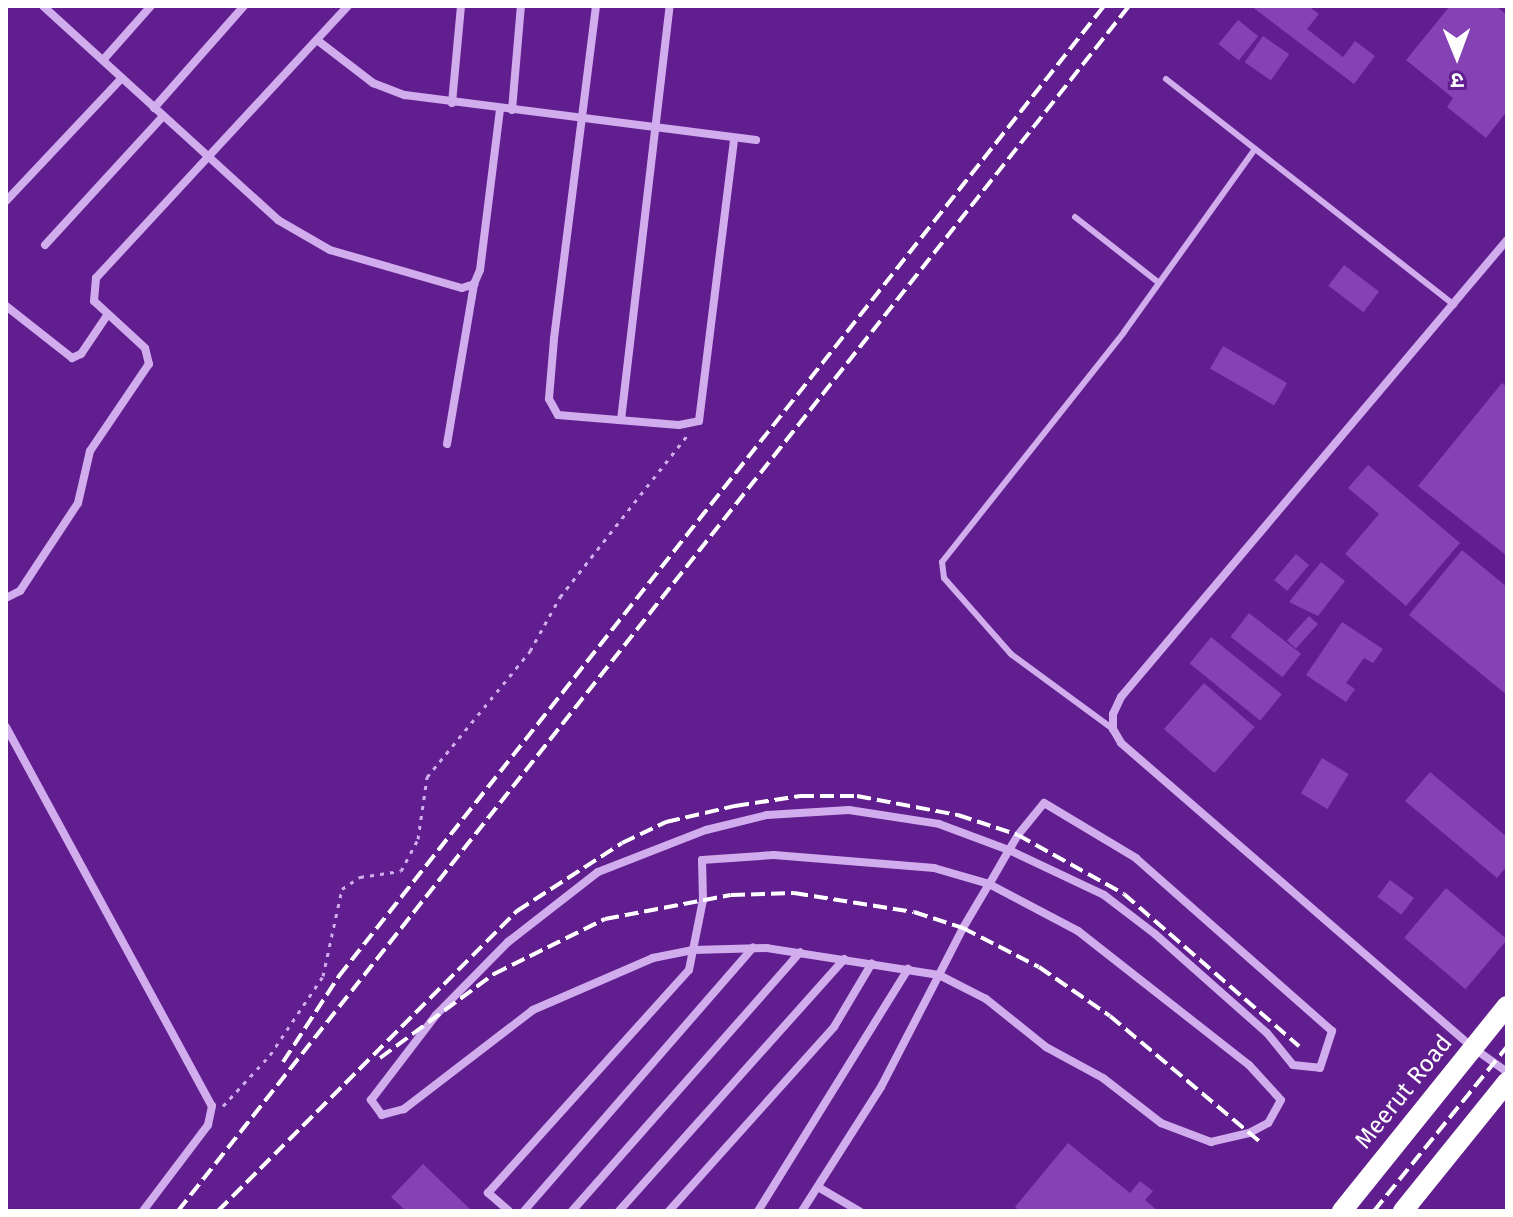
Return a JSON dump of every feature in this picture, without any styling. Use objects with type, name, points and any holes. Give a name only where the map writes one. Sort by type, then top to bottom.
[{"type":"highway","name":"Meerut Road","points":[[1342,1211],[1507,1006]]},
{"type":"highway","points":[[1403,1211],[1507,1082]]},
{"type":"street","points":[[43,6],[255,202],[321,247],[462,288],[474,284]]},
{"type":"street","points":[[103,60],[151,6]]},
{"type":"street","points":[[154,108],[244,6]]},
{"type":"street","points":[[6,598],[20,591],[78,503],[90,451],[149,364],[145,348],[94,301],[96,278],[348,6]]},
{"type":"street","points":[[452,103],[461,6]]},
{"type":"street","points":[[512,110],[521,6]]},
{"type":"street","points":[[596,6],[550,406],[565,416],[693,424],[700,414],[734,138]]},
{"type":"street","points":[[621,420],[670,6]]},
{"type":"street","points":[[317,40],[389,91],[452,103],[756,140]]},
{"type":"street","points":[[6,201],[122,78]]},
{"type":"street","points":[[447,444],[474,284],[480,270],[500,109]]},
{"type":"street","points":[[45,245],[163,116]]},
{"type":"street","points":[[1507,240],[1121,697],[1113,729],[1121,743],[1472,1047],[1507,1072]]},
{"type":"street","points":[[6,306],[72,358],[81,354],[108,314]]},
{"type":"street","points":[[6,727],[208,1095],[212,1117],[143,1211]]},
{"type":"street","points":[[509,1211],[488,1193],[689,970],[693,950],[703,900],[702,860],[774,855],[934,868],[989,884],[1078,931],[1249,1065],[1281,1100],[1268,1123],[1249,1133],[1211,1142],[1161,1123],[1103,1078],[1046,1047],[986,999],[939,975],[800,952],[753,948],[693,950],[653,958],[533,1010],[404,1109],[382,1115],[371,1100],[436,1015],[508,942],[598,872],[706,830],[767,815],[849,810],[939,824],[1009,850],[1104,895],[1267,1033],[1293,1065],[1320,1068],[1332,1031],[1136,858],[1044,803],[1009,850],[989,884],[939,975],[881,1087],[802,1211]]},
{"type":"street","points":[[524,1211],[753,948]]},
{"type":"street","points":[[572,1211],[800,952]]},
{"type":"street","points":[[619,1211],[844,959]]},
{"type":"street","points":[[669,1211],[834,1027],[872,963]]},
{"type":"street","points":[[758,1211],[908,969]]},
{"type":"street","points":[[818,1187],[859,1211]]},
{"type":"lane","points":[[1166,79],[1454,305]]},
{"type":"lane","points":[[1113,729],[1011,654],[963,604],[940,568],[1255,149]]},
{"type":"lane","points":[[1075,217],[1158,282]]},
{"type":"path","points":[[212,1117],[270,1055],[323,976],[342,889],[360,877],[397,873],[404,867],[418,839],[427,777],[530,651],[560,597],[657,481],[693,424]]},
{"type":"building","points":[[1251,6],[1308,6],[1319,14],[1307,29],[1343,57],[1355,41],[1375,56],[1354,84]]},
{"type":"building","points":[[1450,6],[1496,6],[1507,15],[1507,111],[1486,138],[1447,107],[1453,98],[1406,60]]},
{"type":"building","points":[[1238,20],[1258,36],[1239,60],[1218,44]]},
{"type":"building","points":[[1263,36],[1289,54],[1271,81],[1245,62]]},
{"type":"building","points":[[1344,265],[1379,291],[1363,312],[1328,286]]},
{"type":"building","points":[[1223,346],[1287,383],[1274,406],[1210,369]]},
{"type":"building","points":[[1502,383],[1507,387],[1507,556],[1418,486]]},
{"type":"building","points":[[1368,465],[1460,543],[1406,606],[1345,554],[1379,514],[1348,488]]},
{"type":"building","points":[[1462,550],[1507,587],[1507,695],[1409,615]]},
{"type":"building","points":[[1296,554],[1309,565],[1287,591],[1274,580]]},
{"type":"building","points":[[1321,562],[1345,581],[1318,616],[1289,602]]},
{"type":"building","points":[[1249,613],[1301,654],[1283,677],[1231,637]]},
{"type":"building","points":[[1309,616],[1318,624],[1296,649],[1287,641]]},
{"type":"building","points":[[1342,622],[1383,649],[1373,663],[1364,658],[1346,683],[1355,689],[1346,702],[1306,675]]},
{"type":"building","points":[[1211,637],[1282,694],[1260,721],[1190,663]]},
{"type":"building","points":[[1204,683],[1255,727],[1215,773],[1164,729]]},
{"type":"building","points":[[1322,758],[1349,774],[1327,809],[1301,793]]},
{"type":"building","points":[[1430,772],[1507,837],[1507,866],[1497,878],[1405,801]]},
{"type":"building","points":[[1390,880],[1414,898],[1401,915],[1377,897]]},
{"type":"building","points":[[1446,888],[1507,939],[1466,989],[1404,938]]},
{"type":"building","points":[[1068,1143],[1130,1193],[1140,1181],[1153,1191],[1145,1200],[1158,1211],[1020,1211],[1015,1207]]},
{"type":"building","points":[[423,1164],[472,1211],[406,1211],[391,1197]]},
{"type":"railway","points":[[283,1062],[339,976],[1104,6]]},
{"type":"railway","points":[[178,1211],[1129,6]]},
{"type":"railway","points":[[218,1211],[517,911],[622,843],[666,822],[735,806],[800,796],[857,796],[958,815],[1018,835],[1124,894],[1299,1046]]},
{"type":"railway","points":[[380,1058],[494,974],[605,919],[731,895],[794,893],[914,912],[963,928],[1039,967],[1110,1016],[1260,1142]]},
{"type":"railway","points":[[1374,1211],[1507,1047]]}]
